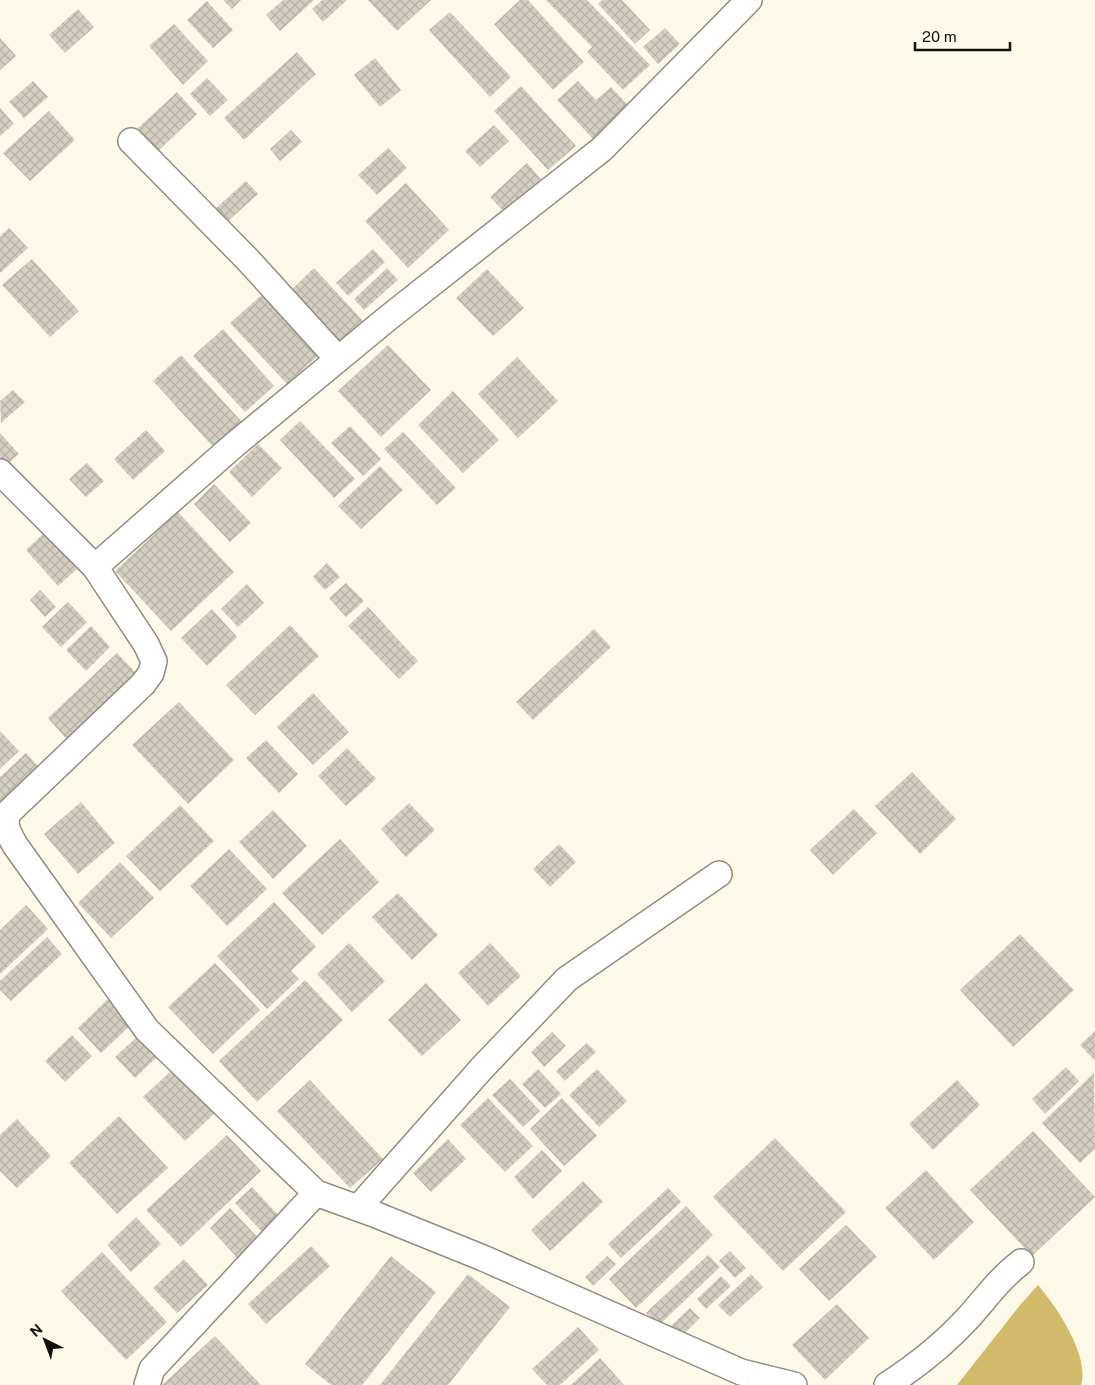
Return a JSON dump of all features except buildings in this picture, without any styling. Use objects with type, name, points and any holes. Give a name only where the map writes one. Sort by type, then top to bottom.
[{"type":"street","points":[[95,567],[233,446],[338,358],[602,150],[749,0]]},
{"type":"street","points":[[132,141],[248,260],[338,358]]},
{"type":"street","points":[[0,472],[95,567],[146,644],[154,661],[151,673],[143,684],[8,813],[3,831],[15,845],[147,1030],[316,1193],[483,1258],[741,1372],[794,1385]]},
{"type":"street","points":[[358,1208],[482,1068],[567,980],[719,874]]},
{"type":"street","points":[[147,1385],[152,1369],[316,1193]]},
{"type":"street","points":[[887,1385],[926,1355],[967,1319],[1001,1277],[1021,1262]]},
{"type":"shaded area","points":[[1038,1285],[1054,1305],[1070,1332],[1081,1360],[1081,1385],[957,1385],[1021,1304]]}]
